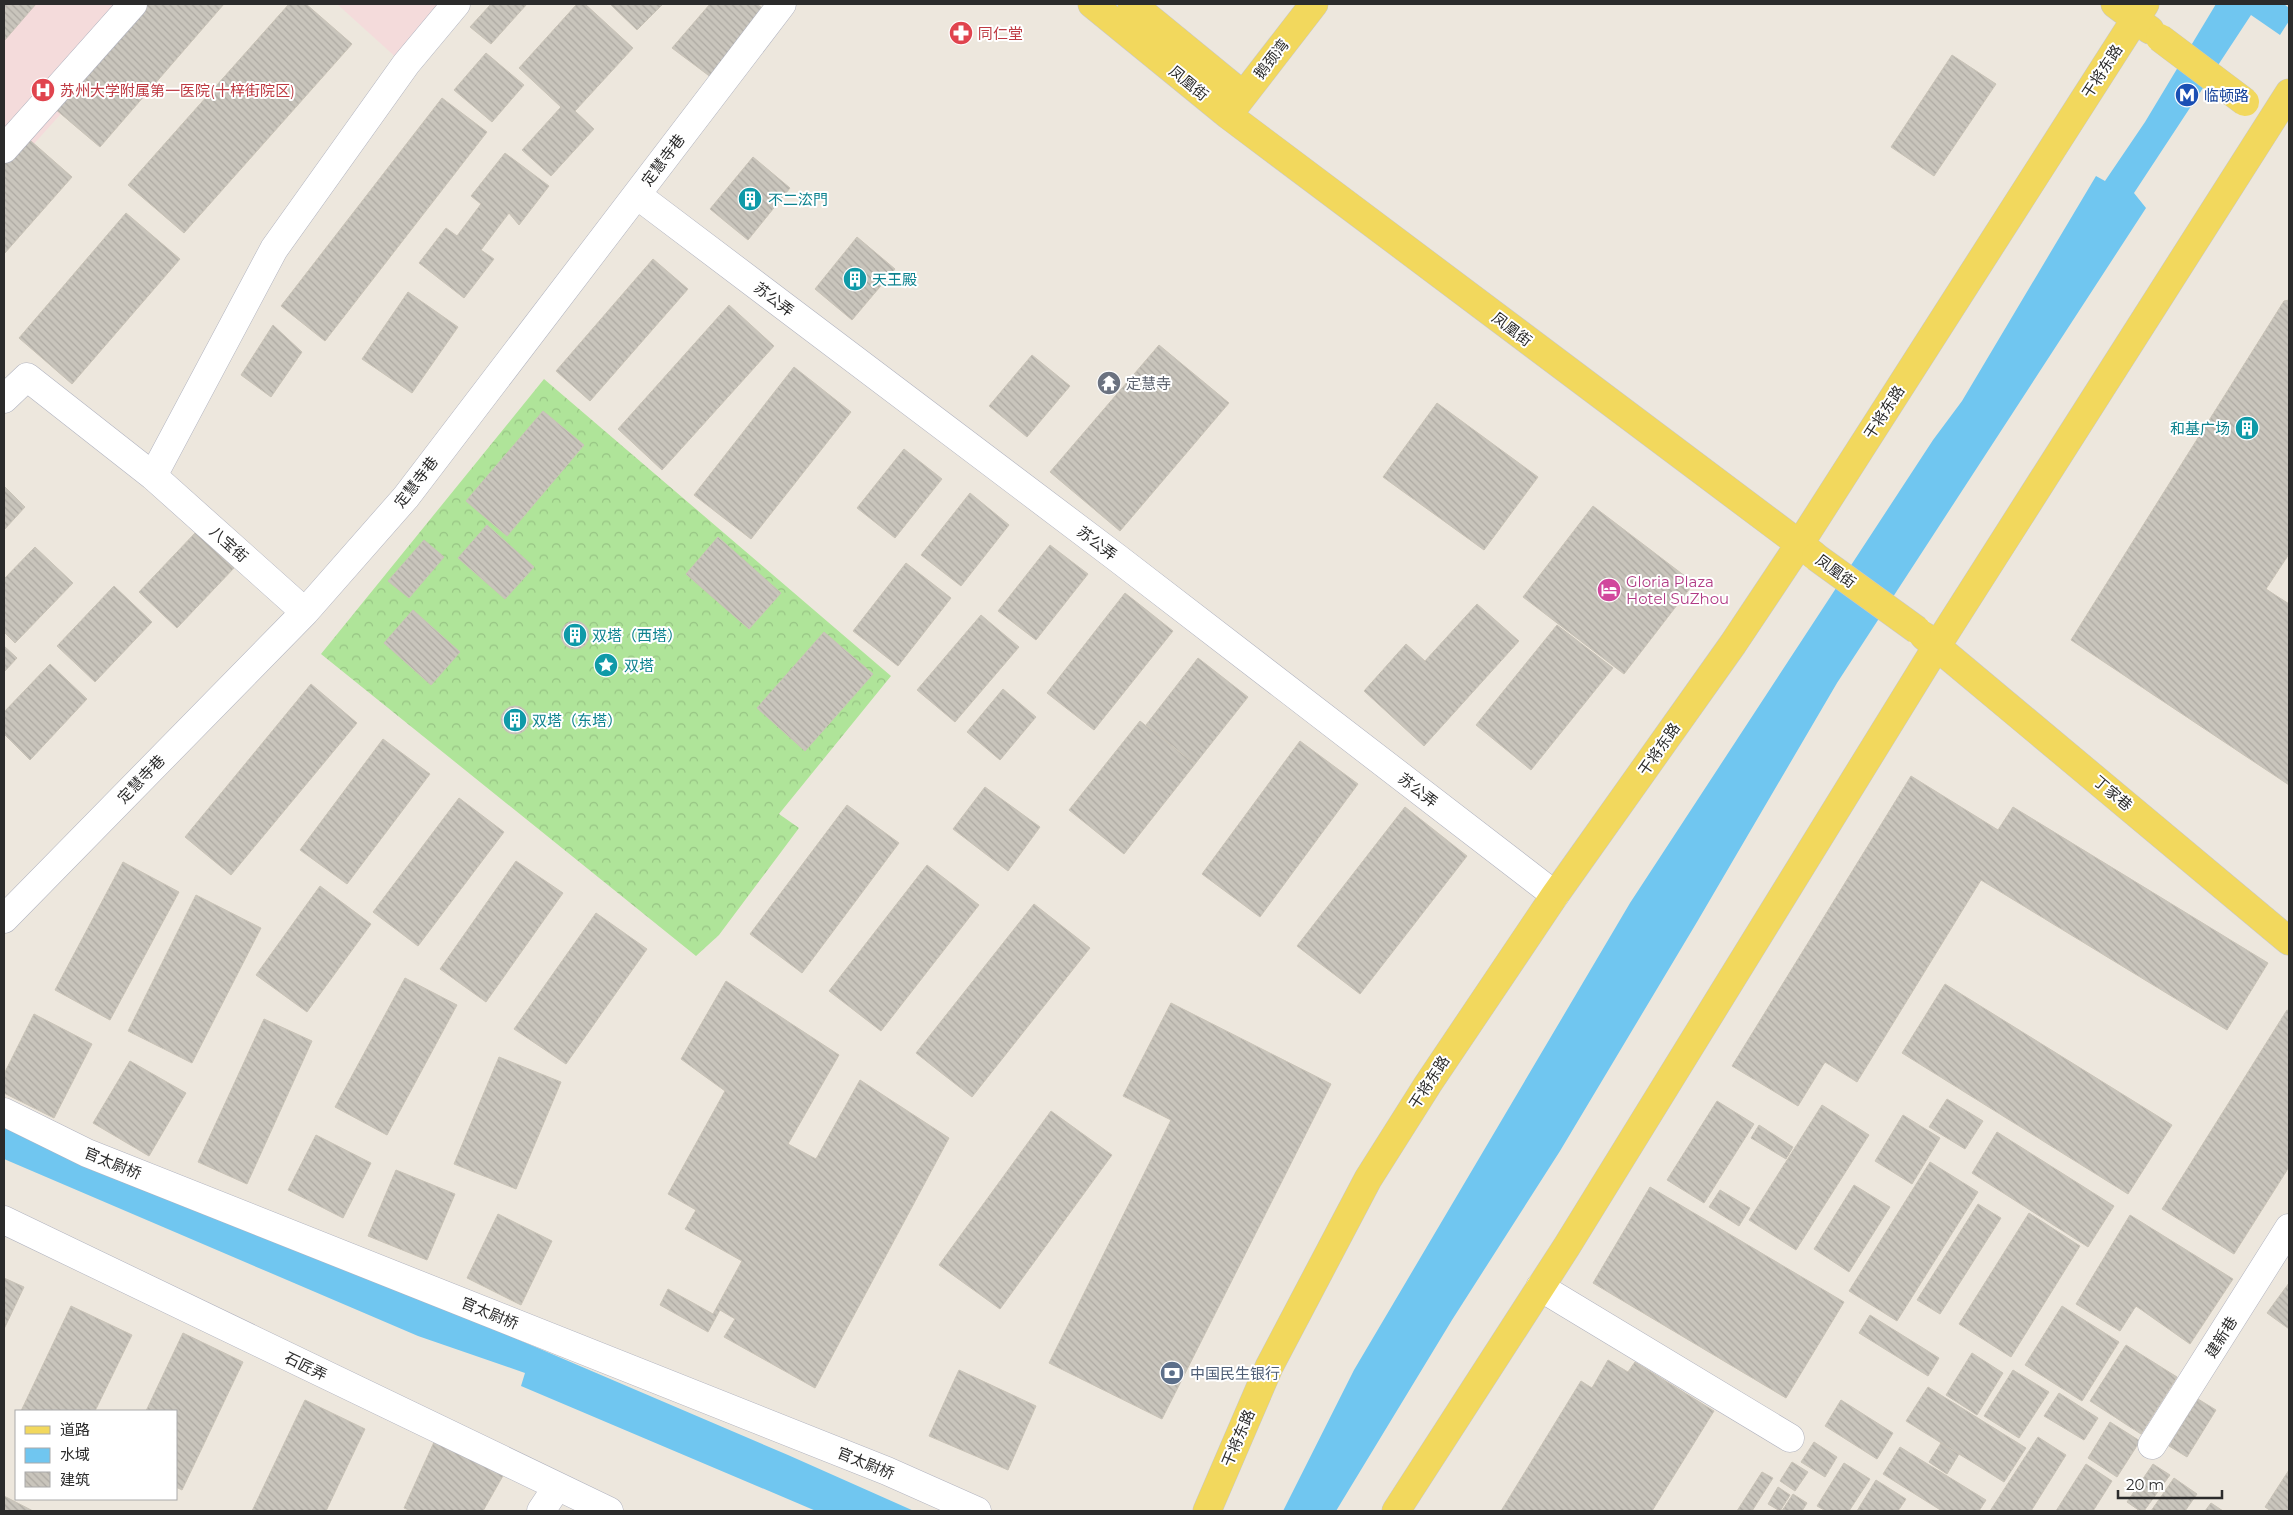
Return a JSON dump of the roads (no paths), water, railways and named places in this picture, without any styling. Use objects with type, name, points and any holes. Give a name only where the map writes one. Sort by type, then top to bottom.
[{"type":"main road","name":"凤凰街","points":[[1092,4],[1236,105],[1808,551],[1927,638]]},
{"type":"main road","name":"凤凰街","points":[[1132,4],[1236,105]]},
{"type":"main road","name":"鹅颈湾","points":[[1236,105],[1314,4]]},
{"type":"main road","points":[[2132,9],[2160,38],[2245,102],[2280,125]]},
{"type":"main road","name":"干将东路","points":[[1207,1511],[1269,1367],[1368,1179],[1428,1084],[1555,895],[1733,644],[1808,551],[2132,9]]},
{"type":"main road","points":[[1396,1511],[1540,1287],[1927,638],[2280,125],[2289,92]]},
{"type":"main road","name":"丁家巷","points":[[1927,638],[2289,941]]},
{"type":"street","points":[[4,149],[133,4]]},
{"type":"street","points":[[153,476],[274,249],[406,64],[456,4]]},
{"type":"street","name":"定慧寺巷","points":[[4,920],[304,612],[406,497],[782,4]]},
{"type":"street","name":"苏公弄","points":[[637,195],[1116,557],[1555,895]]},
{"type":"street","name":"八宝街","points":[[4,399],[26,377],[153,476],[304,612]]},
{"type":"street","name":"官太尉桥","points":[[4,1112],[87,1153],[887,1470],[977,1511]]},
{"type":"street","name":"石匠弄","points":[[4,1220],[609,1511]]},
{"type":"street","name":"建新巷","points":[[2152,1445],[2289,1228]]},
{"type":"street","points":[[1540,1287],[1790,1438]]},
{"type":"street","points":[[541,1511],[557,1487]]},
{"type":"water","points":[[2216,4],[2284,4],[2289,8],[2289,21],[2280,35],[2251,15],[2134,193],[2146,208],[1837,683],[1560,1151],[1452,1320],[1336,1511],[1283,1511],[1354,1370],[1630,903],[1933,440],[1962,401],[2096,176],[2105,181],[2145,122]]},
{"type":"water","points":[[4,1125],[458,1314],[914,1511],[816,1511],[521,1386],[525,1373],[418,1336],[4,1159]]},
{"type":"place","name":"同仁堂","points":[[961,33]]},
{"type":"place","name":"苏州大学附属第一医院(十梓街院区)","points":[[43,90]]},
{"type":"place","name":"临顿路","points":[[2187,95]]},
{"type":"place","name":"不二㳒門","points":[[750,199]]},
{"type":"place","name":"天王殿","points":[[855,279]]},
{"type":"place","name":"定慧寺","points":[[1109,383]]},
{"type":"place","name":"和基广场","points":[[2247,428]]},
{"type":"place","name":"Gloria Plaza Hotel SuZhou","points":[[1609,590]]},
{"type":"place","name":"双塔（西塔）","points":[[575,635]]},
{"type":"place","name":"双塔","points":[[606,665]]},
{"type":"place","name":"双塔（东塔）","points":[[515,720]]},
{"type":"place","name":"中国民生银行","points":[[1172,1373]]}]
